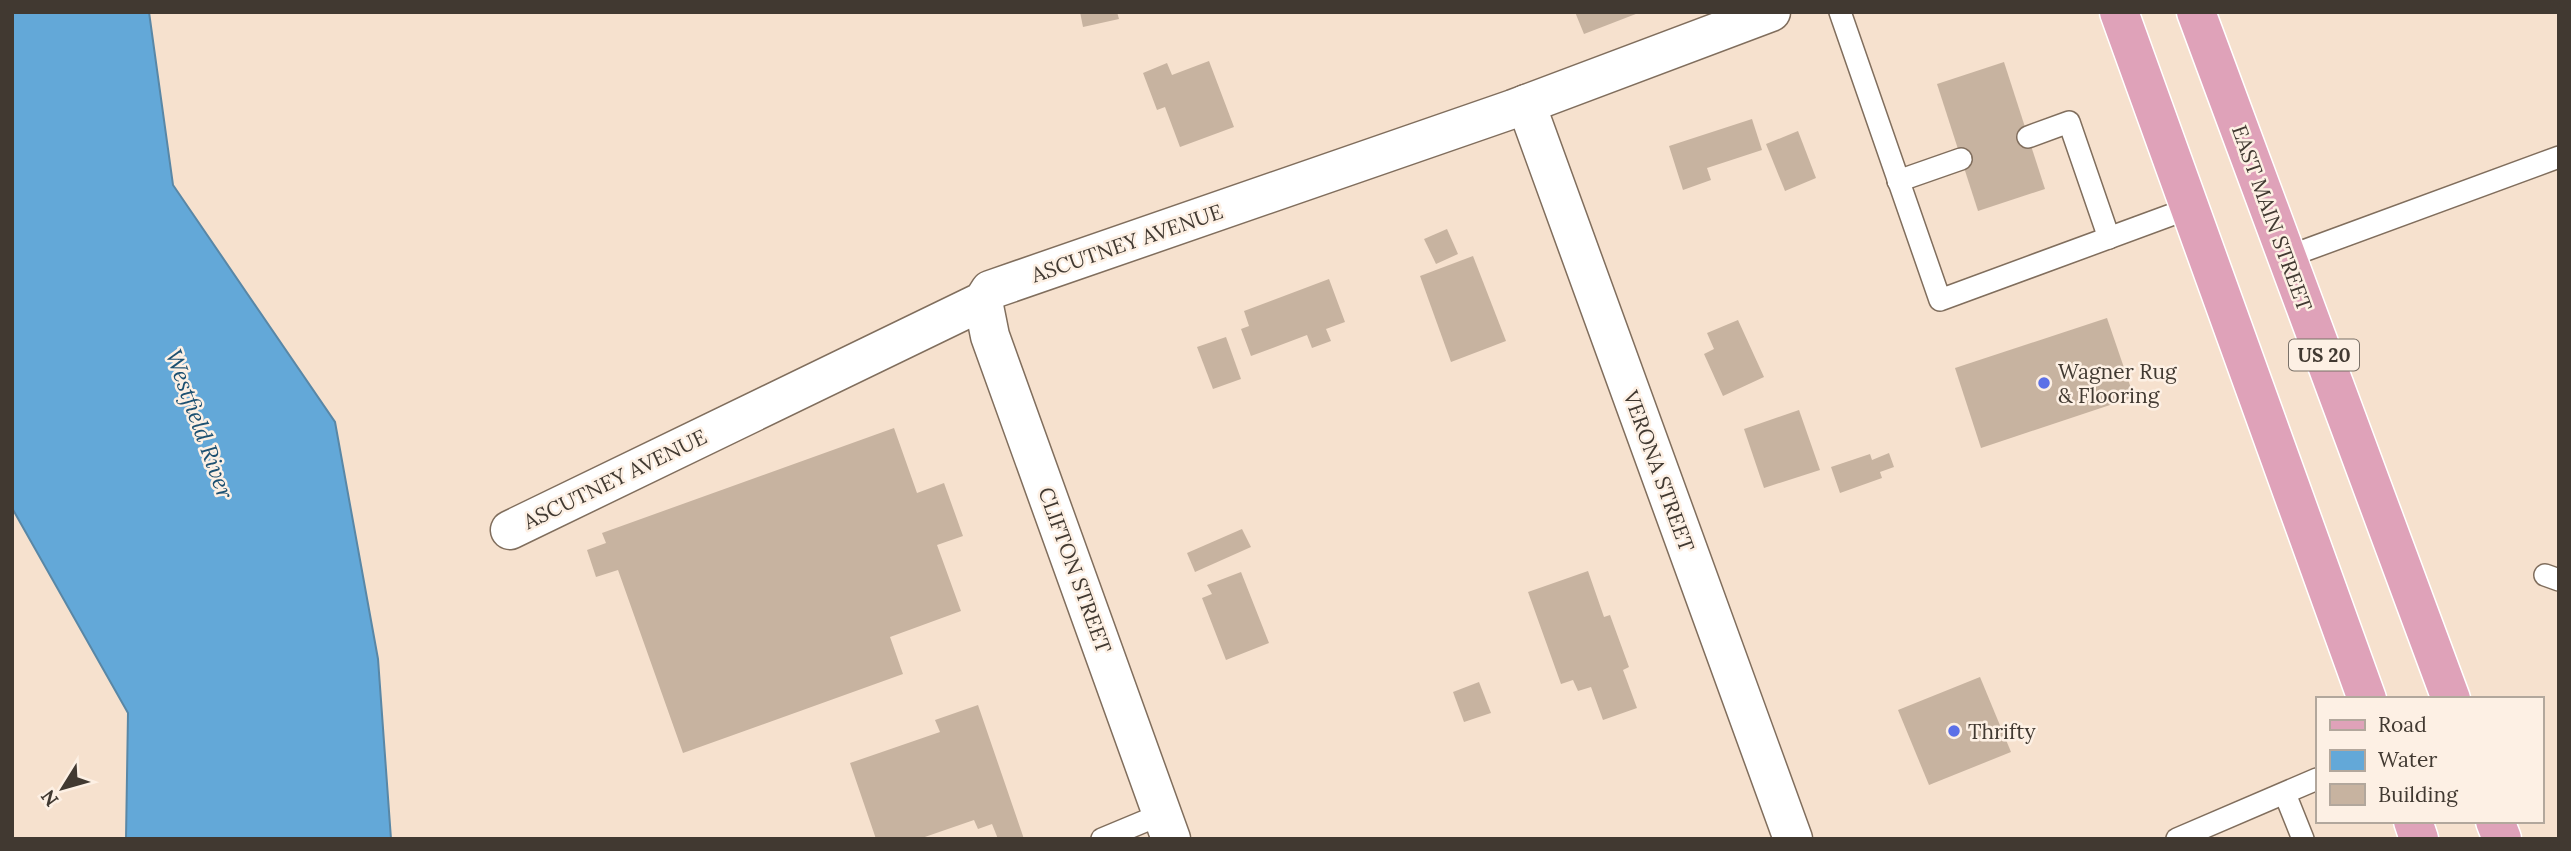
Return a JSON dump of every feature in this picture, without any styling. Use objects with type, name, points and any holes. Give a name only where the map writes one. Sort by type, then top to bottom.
[{"type":"main road","points":[[2119,12],[2366,697]]},
{"type":"main road","name":"EAST MAIN STREET","points":[[2196,12],[2450,697]]},
{"type":"street","name":"ASCUTNEY AVENUE","points":[[510,530],[982,301],[990,290],[1526,104],[1771,12]]},
{"type":"street","name":"VERONA STREET","points":[[1526,104],[1793,839]]},
{"type":"street","name":"CLIFTON STREET","points":[[982,301],[990,336],[1167,827]]},
{"type":"lane","points":[[1840,12],[1940,300],[2190,208]]},
{"type":"lane","points":[[2028,136],[2069,122],[2109,238]]},
{"type":"lane","points":[[2287,257],[2559,157]]},
{"type":"lane","points":[[1898,181],[1961,159]]},
{"type":"lane","points":[[2177,839],[2316,779]]},
{"type":"lane","points":[[2285,794],[2302,839]]},
{"type":"lane","points":[[1102,839],[1167,827]]},
{"type":"water","name":"Westfield River","points":[[12,12],[149,12],[173,185],[335,422],[378,659],[391,839],[126,839],[128,713],[12,508]]},
{"type":"building","points":[[1080,12],[1117,12],[1119,19],[1083,27]]},
{"type":"building","points":[[1575,12],[1641,12],[1584,34]]},
{"type":"building","points":[[1209,61],[1234,127],[1180,147],[1165,107],[1157,110],[1143,73],[1167,63],[1172,75]]},
{"type":"building","points":[[2004,62],[2045,189],[1978,211],[1937,84]]},
{"type":"building","points":[[1752,119],[1762,150],[1707,168],[1711,180],[1683,190],[1669,146]]},
{"type":"building","points":[[1798,131],[1816,178],[1785,191],[1766,144]]},
{"type":"building","points":[[1447,229],[1458,254],[1436,264],[1424,239]]},
{"type":"building","points":[[1473,256],[1506,341],[1451,362],[1420,276]]},
{"type":"building","points":[[1329,279],[1345,322],[1326,329],[1331,341],[1312,348],[1307,335],[1251,356],[1241,329],[1249,326],[1244,311]]},
{"type":"building","name":"Wagner Rug & Flooring","points":[[2107,318],[2134,397],[1981,448],[1955,368]]},
{"type":"building","points":[[1738,320],[1764,377],[1723,396],[1704,354],[1714,349],[1707,333]]},
{"type":"building","points":[[1226,337],[1241,379],[1213,389],[1197,347]]},
{"type":"building","points":[[1799,410],[1820,470],[1764,488],[1744,429]]},
{"type":"building","points":[[894,428],[917,493],[944,483],[963,536],[937,545],[961,611],[890,637],[903,674],[683,753],[618,570],[596,577],[587,550],[606,543],[602,533]]},
{"type":"building","points":[[1889,453],[1894,467],[1880,472],[1882,478],[1840,493],[1831,467],[1870,454],[1872,460]]},
{"type":"building","points":[[1242,529],[1251,547],[1195,572],[1187,553]]},
{"type":"building","points":[[1588,571],[1604,617],[1610,615],[1629,667],[1623,670],[1637,708],[1603,720],[1591,687],[1578,691],[1573,680],[1561,684],[1528,592]]},
{"type":"building","points":[[1241,572],[1269,643],[1226,660],[1202,598],[1212,594],[1207,585]]},
{"type":"building","name":"Thrifty","points":[[1980,677],[2011,752],[1929,785],[1898,710]]},
{"type":"building","points":[[1479,682],[1491,713],[1464,722],[1453,692]]},
{"type":"building","points":[[978,705],[1024,839],[998,839],[992,824],[978,829],[974,820],[919,839],[876,839],[850,763],[940,732],[935,720]]},
{"type":"place","name":"Wagner Rug & Flooring","points":[[2044,383]]},
{"type":"place","name":"Thrifty","points":[[1954,731]]}]
